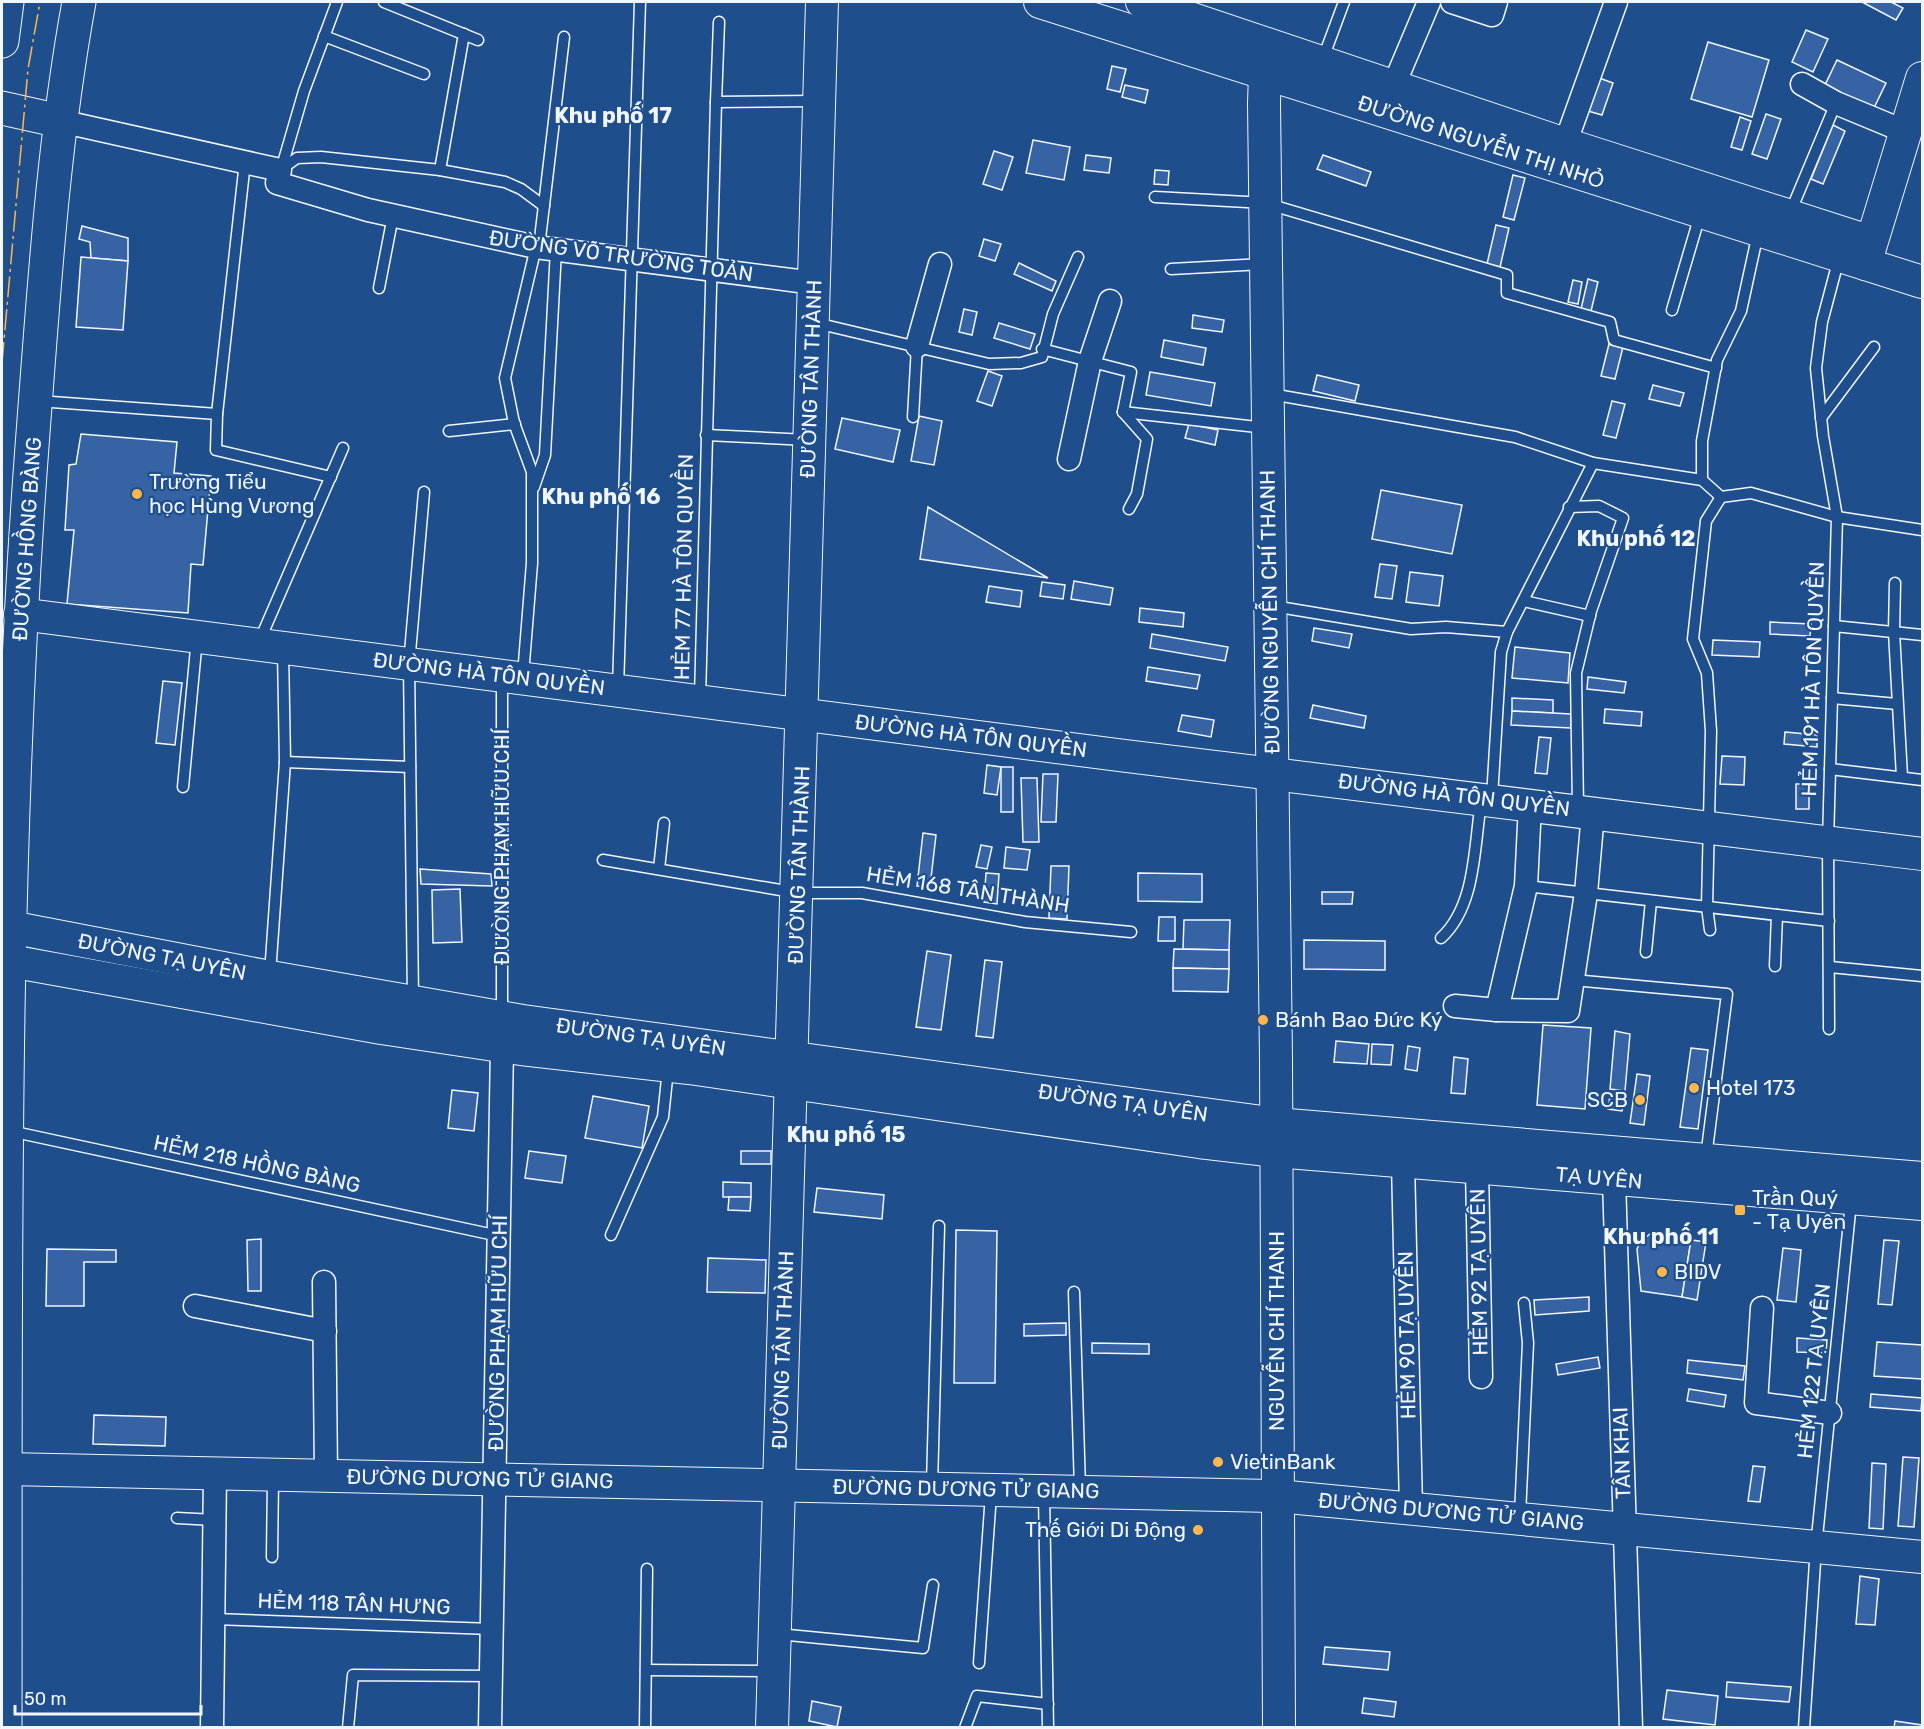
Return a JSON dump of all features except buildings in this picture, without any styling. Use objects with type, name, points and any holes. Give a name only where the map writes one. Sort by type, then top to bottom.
[{"type":"main road","points":[[2,41],[7,2]]},
{"type":"main road","name":"ĐƯỜNG HỒNG BÀNG","points":[[5,1728],[4,1203],[7,1131],[6,926],[11,613],[36,400],[60,121],[79,2]]},
{"type":"main road","name":"ĐƯỜNG TÂN THÀNH","points":[[772,1728],[798,893],[822,2]]},
{"type":"main road","name":"ĐƯỜNG NGUYỄN THỊ NHỎ","points":[[1040,2],[1162,40],[1266,59],[1321,64],[1394,87],[1788,216],[1923,282]]},
{"type":"main road","points":[[1142,2],[1177,7],[1266,59]]},
{"type":"main road","points":[[1162,40],[1177,7]]},
{"type":"main road","name":"ĐƯỜNG NGUYỄN THỊ NHỎ","points":[[1266,59],[1758,230],[1923,259]]},
{"type":"main road","name":"ĐƯỜNG NGUYỄN CHÍ THANH","points":[[1266,59],[1265,204],[1276,1137]]},
{"type":"main road","points":[[1856,249],[1906,132],[1923,78]]},
{"type":"main road","points":[[2,108],[60,121]]},
{"type":"main road","name":"ĐƯỜNG HÀ TÔN QUYỀN","points":[[11,613],[803,715],[1923,854]]},
{"type":"main road","name":"ĐƯỜNG TẠ UYÊN","points":[[6,926],[413,1003],[502,1032],[669,1066],[792,1070]]},
{"type":"main road","name":"ĐƯỜNG TẠ UYÊN","points":[[6,961],[381,1029],[502,1032],[1276,1137]]},
{"type":"main road","name":"TẠ UYÊN","points":[[1276,1137],[1403,1162],[1477,1168],[1613,1166],[1706,1160],[1923,1178]]},
{"type":"main road","name":"TẠ UYÊN","points":[[1276,1137],[1613,1166],[1851,1199],[1923,1204]]},
{"type":"main road","name":"NGUYỄN CHÍ THANH","points":[[1276,1137],[1279,1728]]},
{"type":"main road","name":"ĐƯỜNG DƯƠNG TỬ GIANG","points":[[4,1469],[1278,1496],[1923,1557]]},
{"type":"street","points":[[1394,87],[1429,2]]},
{"type":"street","points":[[1452,2],[1492,15],[1496,2]]},
{"type":"street","points":[[1565,144],[1616,2]]},
{"type":"street","points":[[1802,84],[1836,103],[1906,132]]},
{"type":"street","points":[[60,121],[280,170]]},
{"type":"street","name":"ĐƯỜNG VÕ TRƯỜNG TOẢN","points":[[280,170],[277,183],[393,216],[544,248],[814,283]]},
{"type":"street","points":[[917,346],[940,264]]},
{"type":"street","points":[[1069,459],[1090,361],[1110,302]]},
{"type":"street","points":[[1497,1010],[1526,886],[1530,805]]},
{"type":"street","points":[[1455,1006],[1497,1010],[1568,1011],[1586,893],[1586,812]]},
{"type":"street","name":"ĐƯỜNG PHẠM HỮU CHÍ","points":[[490,1728],[502,1032]]},
{"type":"street","name":"HẺM 90 TẠ UYÊN","points":[[1403,1162],[1411,1508]]},
{"type":"street","name":"TÂN KHAI","points":[[1613,1166],[1631,1728]]},
{"type":"street","name":"HẺM 92 TẠ UYÊN","points":[[1477,1168],[1481,1377]]},
{"type":"street","points":[[324,1282],[326,1476]]},
{"type":"street","points":[[195,1306],[325,1331]]},
{"type":"street","points":[[1762,1308],[1756,1403],[1830,1413]]},
{"type":"street","points":[[212,1728],[215,1474]]},
{"type":"lane","points":[[280,170],[337,2]]},
{"type":"lane","points":[[384,2],[478,40]]},
{"type":"lane","points":[[618,691],[640,2]]},
{"type":"lane","points":[[1321,64],[1344,2]]},
{"type":"lane","name":"HẺM 77 HÀ TÔN QUYỀN","points":[[700,701],[710,270],[719,22]]},
{"type":"lane","points":[[440,170],[464,34]]},
{"type":"lane","points":[[324,36],[424,74]]},
{"type":"lane","points":[[532,492],[545,455],[544,206],[564,37]]},
{"type":"lane","points":[[716,102],[819,101]]},
{"type":"lane","points":[[1788,216],[1836,103]]},
{"type":"lane","points":[[280,170],[297,158],[321,157],[440,170],[505,183],[521,189],[544,206]]},
{"type":"lane","points":[[245,162],[217,414],[216,450],[331,477]]},
{"type":"lane","points":[[1155,196],[1265,204],[1507,275],[1507,293],[1610,322],[1614,340],[1716,368]]},
{"type":"lane","points":[[1672,310],[1701,212]]},
{"type":"lane","points":[[380,288],[393,216]]},
{"type":"lane","points":[[1702,480],[1702,441],[1716,368],[1741,311],[1758,230]]},
{"type":"lane","points":[[532,492],[532,472],[515,424],[505,378],[544,248]]},
{"type":"lane","name":"HẺM 191 HÀ TÔN QUYỀN","points":[[1829,1029],[1828,842],[1838,517],[1821,418],[1816,368],[1822,322],[1856,249]]},
{"type":"lane","points":[[1042,353],[1053,314],[1078,257]]},
{"type":"lane","points":[[1171,269],[1266,263]]},
{"type":"lane","points":[[813,322],[989,364],[1022,363],[1042,353],[1090,361],[1131,372],[1123,412]]},
{"type":"lane","points":[[913,417],[917,346]]},
{"type":"lane","points":[[1821,418],[1874,347]]},
{"type":"lane","points":[[1268,394],[1515,437],[1593,464],[1702,480],[1721,497],[1751,493],[1838,517],[1923,530]]},
{"type":"lane","points":[[36,400],[217,414]]},
{"type":"lane","points":[[1123,412],[1268,428]]},
{"type":"lane","points":[[1123,412],[1147,439],[1137,494],[1129,509]]},
{"type":"lane","points":[[449,431],[515,424]]},
{"type":"lane","points":[[706,435],[810,440]]},
{"type":"lane","points":[[270,977],[285,762],[270,646],[343,448]]},
{"type":"lane","points":[[1441,938],[1451,929],[1465,901],[1487,800],[1501,652],[1507,632],[1570,513],[1569,507],[1593,464]]},
{"type":"lane","points":[[413,1003],[409,664],[424,492]]},
{"type":"lane","name":"ĐƯỜNG PHẠM HỮU CHÍ","points":[[502,1032],[512,677],[532,563],[532,492]]},
{"type":"lane","points":[[1710,930],[1707,907],[1711,731],[1707,673],[1693,639],[1706,521],[1721,497]]},
{"type":"lane","points":[[1569,507],[1599,506],[1623,518],[1590,616],[1576,673],[1586,812]]},
{"type":"lane","points":[[1895,583],[1894,632],[1902,777]]},
{"type":"lane","points":[[1524,601],[1590,616]]},
{"type":"lane","points":[[1270,606],[1411,629],[1446,627],[1507,632]]},
{"type":"lane","points":[[1834,626],[1923,635]]},
{"type":"lane","points":[[183,788],[197,637]]},
{"type":"lane","points":[[1832,698],[1897,704]]},
{"type":"lane","points":[[285,762],[411,767]]},
{"type":"lane","points":[[1830,769],[1923,780]]},
{"type":"lane","points":[[659,869],[664,823]]},
{"type":"lane","name":"HẺM 168 TÂN THÀNH","points":[[603,860],[798,893],[862,892],[1025,922],[1131,932]]},
{"type":"lane","points":[[1526,886],[1829,921]]},
{"type":"lane","points":[[1646,952],[1651,901]]},
{"type":"lane","points":[[1776,966],[1777,915]]},
{"type":"lane","points":[[1830,967],[1923,976]]},
{"type":"lane","points":[[1573,980],[1727,994],[1706,1160]]},
{"type":"lane","points":[[611,1235],[663,1117],[669,1066]]},
{"type":"lane","name":"HẺM 218 HỒNG BÀNG","points":[[7,1131],[500,1236]]},
{"type":"lane","name":"HẺM 122 TẠ UYÊN","points":[[1804,1728],[1816,1547],[1851,1199]]},
{"type":"lane","points":[[931,1489],[939,1226]]},
{"type":"lane","points":[[1074,1292],[1081,1492]]},
{"type":"lane","points":[[1520,1519],[1528,1343],[1524,1303]]},
{"type":"lane","points":[[272,1557],[273,1475]]},
{"type":"lane","points":[[979,1663],[991,1490]]},
{"type":"lane","points":[[1044,1491],[1048,1728]]},
{"type":"lane","points":[[177,1518],[215,1520]]},
{"type":"lane","points":[[645,1728],[647,1569]]},
{"type":"lane","points":[[775,1633],[923,1648],[933,1585]]},
{"type":"lane","name":"HẺM 118 TÂN HƯNG","points":[[214,1619],[492,1629]]},
{"type":"lane","points":[[646,1670],[774,1671]]},
{"type":"lane","points":[[348,1728],[353,1675],[491,1676]]},
{"type":"lane","points":[[965,1728],[977,1696],[1048,1704]]},
{"type":"power","points":[[2,363],[28,69],[40,2]]},
{"type":"place","name":"Trường Tiểu học Hùng Vương","points":[[137,494]]},
{"type":"place","name":"Bánh Bao Đức Ký","points":[[1263,1020]]},
{"type":"place","name":"Hotel 173","points":[[1694,1088]]},
{"type":"place","name":"SCB","points":[[1640,1100]]},
{"type":"place","name":"Trần Quý - Tạ Uyên","points":[[1740,1210]]},
{"type":"place","name":"BIDV","points":[[1662,1272]]},
{"type":"place","name":"VietinBank","points":[[1218,1462]]},
{"type":"place","name":"Thế Giới Di Động","points":[[1198,1530]]},
{"type":"district","name":"Khu phố 17","points":[[613,115]]},
{"type":"district","name":"Khu phố 16","points":[[601,496]]},
{"type":"district","name":"Khu phố 12","points":[[1636,538]]},
{"type":"district","name":"Khu phố 15","points":[[846,1134]]},
{"type":"district","name":"Khu phố 11","points":[[1661,1236]]}]
